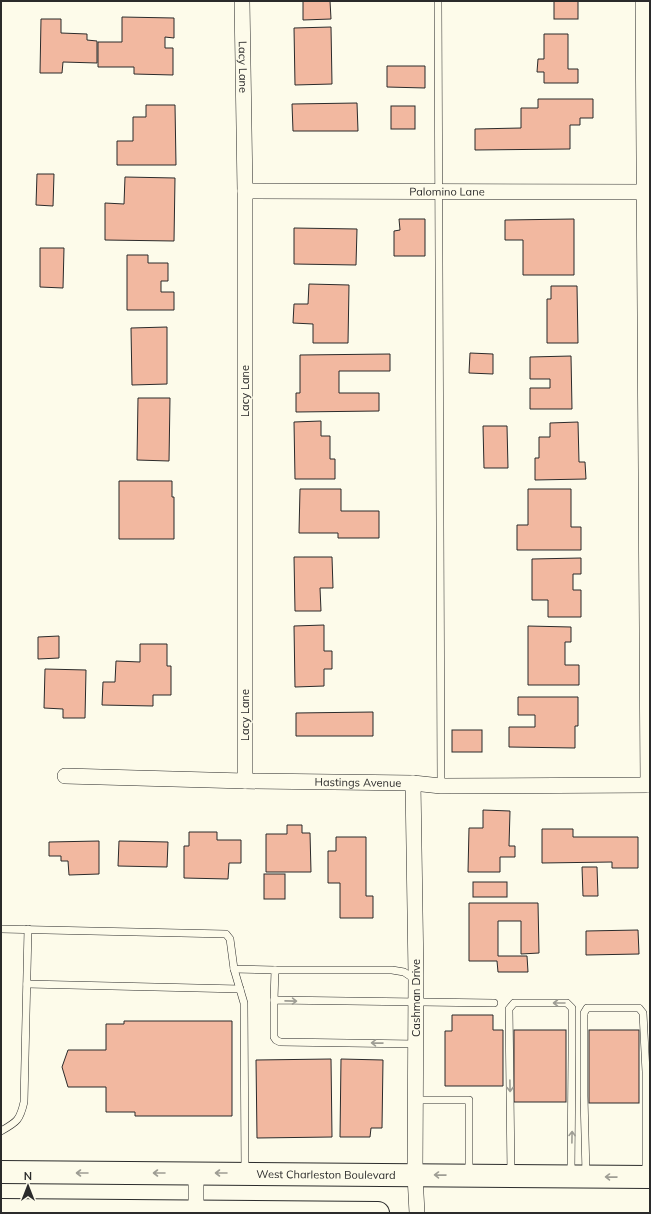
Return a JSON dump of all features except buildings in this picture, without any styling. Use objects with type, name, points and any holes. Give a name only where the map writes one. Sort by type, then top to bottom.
[{"type":"main road","name":"West Charleston Boulevard","points":[[1,1172],[648,1177]]},
{"type":"main road","points":[[1,1210],[378,1213]]},
{"type":"street","name":"Lacy Lane","points":[[242,1],[245,191],[245,781]]},
{"type":"street","points":[[643,1],[647,192],[649,785]]},
{"type":"street","name":"Palomino Lane","points":[[245,191],[647,192]]},
{"type":"street","name":"Hastings Avenue","points":[[65,776],[245,781],[413,783],[441,786],[649,785]]},
{"type":"street","name":"Cashman Drive","points":[[413,783],[416,980],[415,1175],[417,1213]]},
{"type":"street","points":[[196,1173],[196,1212]]},
{"type":"lane","points":[[438,1],[441,786]]},
{"type":"lane","points":[[1,929],[226,934],[230,939],[234,969],[244,1003],[245,1174]]},
{"type":"lane","points":[[1,1131],[12,1125],[20,1117],[24,1102],[28,929]]},
{"type":"lane","points":[[234,969],[392,970],[404,972],[416,980]]},
{"type":"lane","points":[[275,970],[274,1036],[276,1040],[280,1042],[416,1044]]},
{"type":"lane","points":[[27,984],[240,989]]},
{"type":"lane","points":[[274,1000],[494,1003]]},
{"type":"lane","points":[[511,1176],[509,1009],[514,1003],[567,1003],[572,1008],[572,1053],[578,1176]]},
{"type":"lane","points":[[578,1176],[584,1096],[584,1012],[587,1008],[639,1008],[643,1012],[648,1177]]},
{"type":"lane","points":[[416,1100],[469,1100],[469,1175]]}]
